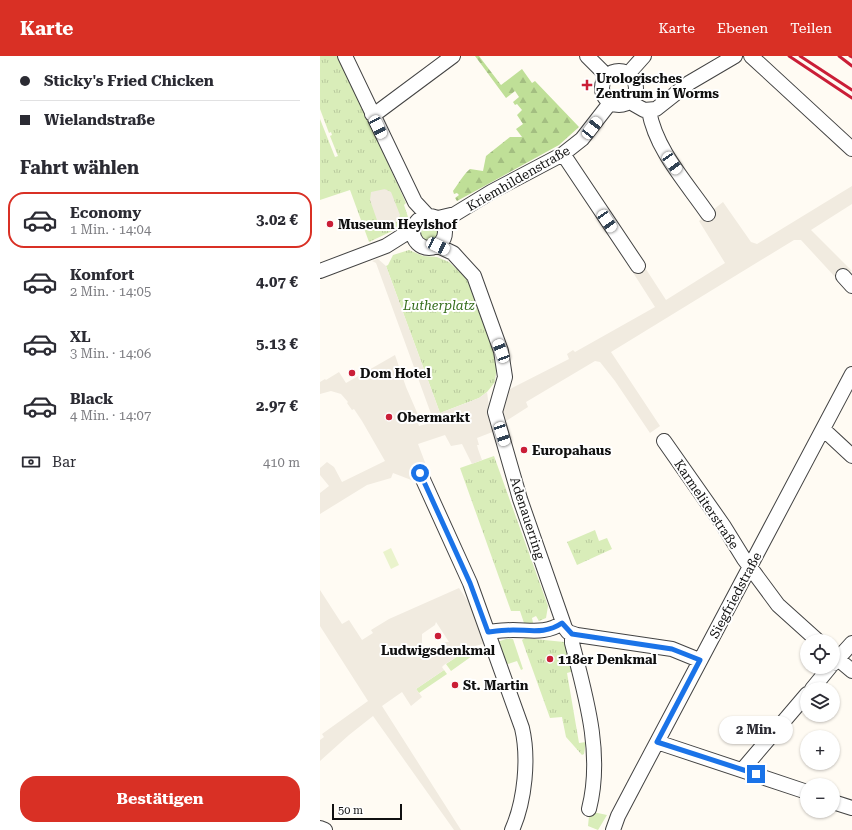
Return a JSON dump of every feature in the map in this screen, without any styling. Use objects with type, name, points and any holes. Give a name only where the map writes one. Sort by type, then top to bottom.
[{"type":"street","points":[[345,56],[430,230]]},
{"type":"street","points":[[372,114],[380,111],[453,56]]},
{"type":"street","points":[[588,56],[607,76]]},
{"type":"street","points":[[628,74],[644,56]]},
{"type":"street","points":[[630,102],[640,109],[649,111],[656,109],[689,83],[735,56]]},
{"type":"street","points":[[750,56],[849,146]]},
{"type":"street","points":[[617,71],[628,74],[634,78],[636,86],[635,94],[630,102],[619,105],[610,103],[603,92],[603,83],[607,76],[617,71]]},
{"type":"street","name":"Kriemhildenstraße","points":[[320,271],[430,230],[491,192],[563,154],[582,139],[610,103]]},
{"type":"street","points":[[649,111],[652,129],[663,150],[708,214]]},
{"type":"street","points":[[563,154],[638,266]]},
{"type":"street","name":"Adenauerring","points":[[430,230],[467,267],[476,281],[504,364],[505,377],[495,412],[520,499],[562,623]]},
{"type":"street","name":"Siegfriedstraße","points":[[613,830],[618,816],[852,374]]},
{"type":"street","points":[[823,429],[852,456]]},
{"type":"street","name":"Karmeliterstraße","points":[[664,441],[778,605],[810,634]]},
{"type":"street","points":[[420,473],[470,583],[522,728],[526,748],[524,775],[518,812],[512,830]]},
{"type":"street","points":[[488,632],[506,630],[538,632],[551,629],[562,623],[572,634],[672,649],[700,660]]},
{"type":"street","points":[[572,634],[572,643],[592,730],[594,775],[589,810]]},
{"type":"street","points":[[840,655],[852,643]]},
{"type":"street","points":[[840,664],[852,671]]},
{"type":"street","points":[[818,682],[824,674]]},
{"type":"street","points":[[743,769],[800,702]]},
{"type":"street","points":[[657,742],[743,769],[800,789]]},
{"type":"street","points":[[840,805],[852,809]]},
{"type":"street","name":"Siegfriedstraße","points":[[605,830],[618,816]]},
{"type":"street","points":[[320,828],[325,830]]},
{"type":"green space","points":[[320,56],[339,56],[406,203],[404,205],[408,217],[405,225],[369,242],[350,190],[320,200],[320,119],[335,157],[338,156],[330,136],[332,135],[331,132],[329,133],[320,109]]},
{"type":"green space","points":[[475,56],[479,56],[501,85],[522,69],[532,83],[535,81],[579,127],[559,145],[457,201],[455,198],[459,195],[457,193],[454,194],[453,191],[463,176],[470,169],[483,171],[486,156],[510,137],[522,137],[516,129],[523,124],[517,115],[522,110],[513,102],[519,97],[515,91],[506,98]]},
{"type":"green space","points":[[429,221],[437,224],[440,232],[437,240],[429,243],[421,240],[418,232],[421,224]]},
{"type":"green space","name":"Lutherplatz","points":[[409,250],[423,256],[437,257],[449,262],[467,279],[489,337],[497,364],[495,382],[487,392],[479,398],[440,413],[386,266],[393,255]]},
{"type":"green space","points":[[494,456],[548,606],[546,618],[539,621],[536,616],[532,618],[533,623],[524,623],[520,611],[511,611],[460,468]]},
{"type":"green space","points":[[595,530],[599,541],[607,538],[612,549],[577,565],[567,542]]},
{"type":"green space","points":[[391,548],[399,565],[391,569],[383,552]]},
{"type":"green space","points":[[525,638],[564,642],[574,671],[567,673],[579,743],[586,742],[584,754],[582,755],[566,737],[562,717],[550,718],[522,640]]},
{"type":"green space","points":[[506,639],[513,639],[523,669],[521,670],[517,661],[505,665],[497,642]]},
{"type":"green space","points":[[467,650],[472,656],[451,671],[446,664]]},
{"type":"green space","points":[[444,670],[447,674],[419,693],[416,689]]},
{"type":"green space","points":[[593,812],[607,815],[598,830],[588,826],[589,816]]},
{"type":"shaded area","points":[[852,186],[852,204],[811,230],[852,271],[836,278],[801,240],[794,240],[611,352],[660,426],[650,433],[615,381],[600,362],[595,361],[526,402],[528,407],[503,423],[501,416],[510,389],[569,359],[567,354],[573,350],[575,352],[655,307],[632,271],[642,263],[666,300],[725,263],[699,221],[723,202],[751,242],[757,244]]},
{"type":"shaded area","points":[[385,189],[391,192],[400,215],[397,222],[384,227],[378,223],[370,200],[371,192]]},
{"type":"shaded area","points":[[378,259],[386,266],[440,413],[479,398],[487,392],[490,414],[495,431],[477,438],[479,445],[477,445],[482,460],[472,464],[462,444],[451,446],[445,435],[418,444],[426,465],[414,481],[393,473],[391,478],[367,485],[320,514],[320,493],[329,486],[320,475],[320,468],[327,462],[334,467],[342,482],[385,461],[354,409],[352,410],[347,403],[348,402],[341,394],[331,391],[320,394],[320,382],[339,372],[346,383],[395,355],[406,387],[419,417],[416,418],[419,426],[434,422],[376,263],[372,261]]},
{"type":"shaded area","points":[[459,588],[479,618],[486,646],[482,644],[472,647],[444,665],[442,667],[444,670],[416,689],[422,697],[411,706],[402,692],[382,706],[461,830],[454,830],[373,716],[320,761],[320,740],[324,737],[322,734],[368,701],[320,626],[320,590],[342,624],[349,620],[362,640],[373,633],[371,630],[389,619]],"holes":[[[436,622],[449,642],[446,642],[433,650],[431,648],[428,650],[422,645],[422,634],[435,625]]]},
{"type":"railway","points":[[789,56],[852,98]]},
{"type":"railway","points":[[800,56],[852,90]]},
{"type":"railway","points":[[839,56],[852,66]]},
{"type":"place","name":"Urologisches Zentrum in Worms","points":[[587,85]]},
{"type":"place","name":"Museum Heylshof","points":[[330,224]]},
{"type":"place","name":"Dom Hotel","points":[[352,373]]},
{"type":"place","name":"Obermarkt","points":[[389,417]]},
{"type":"place","name":"Europahaus","points":[[524,450]]},
{"type":"place","name":"Ludwigsdenkmal","points":[[438,636]]},
{"type":"place","name":"118er Denkmal","points":[[550,659]]},
{"type":"place","name":"St. Martin","points":[[455,685]]},
{"type":"route","points":[[420,473],[470,583],[488,632],[506,630],[538,632],[551,629],[562,623],[568,632],[572,634],[672,649],[700,660],[657,742],[756,774]]}]
